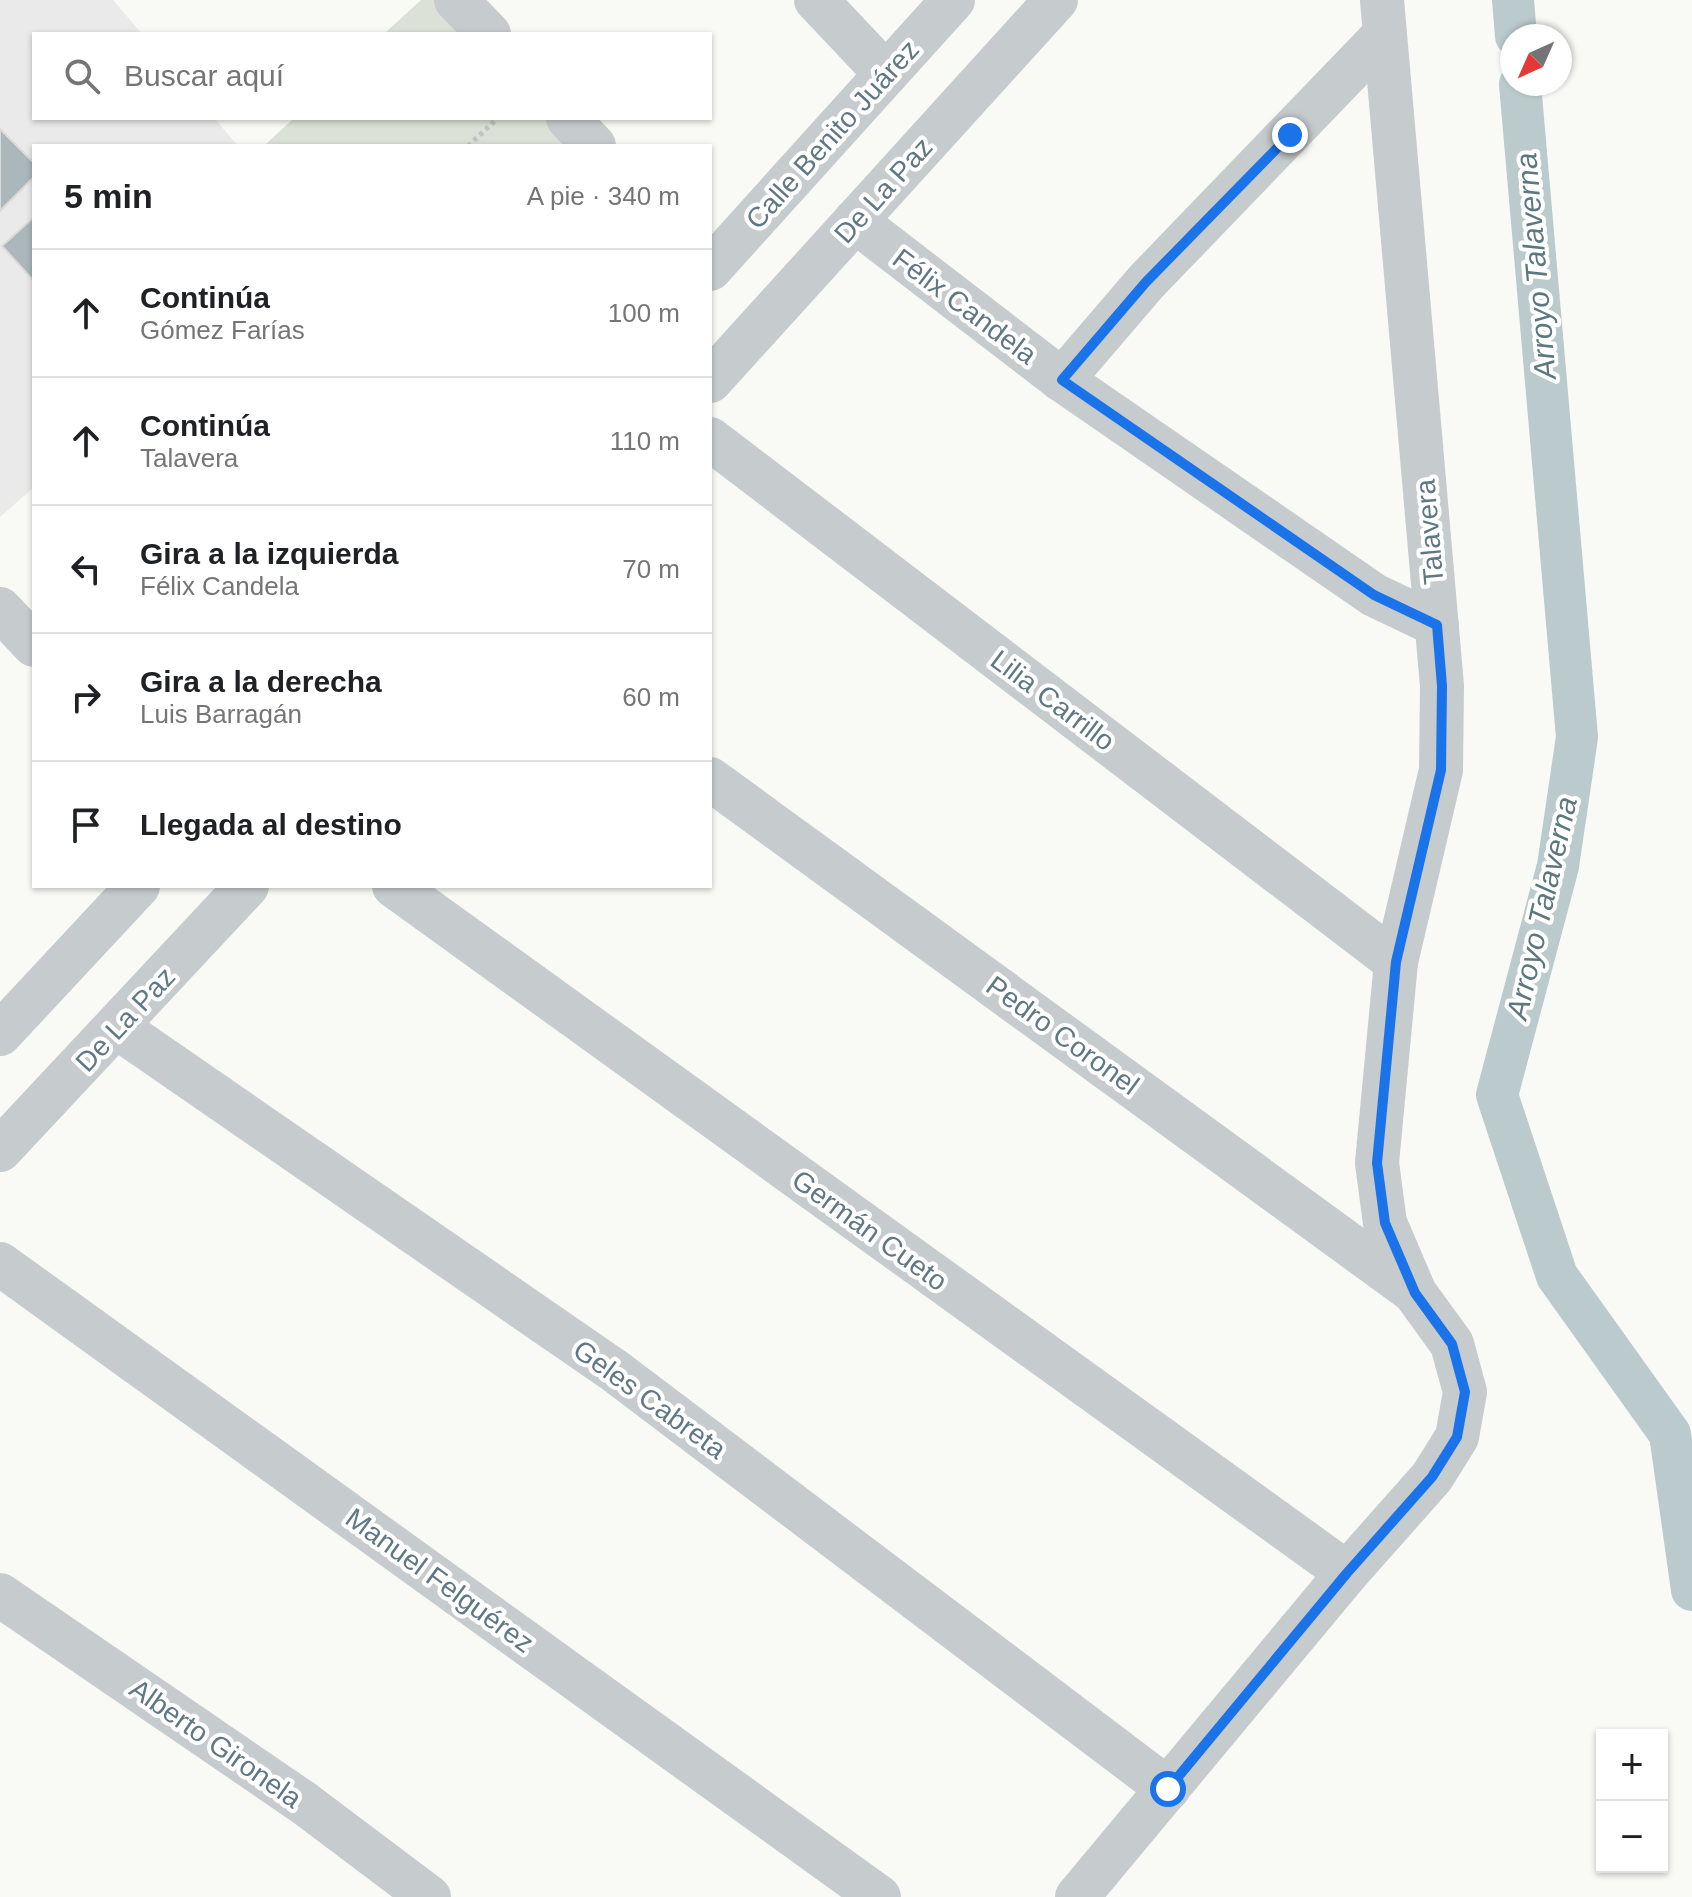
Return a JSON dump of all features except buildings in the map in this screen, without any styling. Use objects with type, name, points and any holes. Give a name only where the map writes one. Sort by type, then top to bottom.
[{"type":"street","points":[[456,0],[487,32]]},
{"type":"street","points":[[816,0],[886,74]]},
{"type":"street","name":"Calle Benito Juárez","points":[[712,267],[953,0]]},
{"type":"street","name":"De La Paz","points":[[712,379],[1056,0]]},
{"type":"street","points":[[1062,380],[1383,17]]},
{"type":"street","name":"Talavera","points":[[1383,17],[1442,686],[1441,770],[1396,962],[1377,1163],[1385,1223],[1415,1293]]},
{"type":"street","points":[[570,120],[592,144]]},
{"type":"street","name":"Félix Candela","points":[[855,221],[1062,380],[1374,595],[1437,625]]},
{"type":"street","name":"Lilia Carrillo","points":[[712,441],[1396,962]]},
{"type":"street","points":[[0,609],[32,643]]},
{"type":"street","name":"Pedro Coronel","points":[[712,780],[1415,1293]]},
{"type":"street","points":[[6,1014],[136,888]]},
{"type":"street","name":"De La Paz","points":[[0,1150],[118,1028],[245,888]]},
{"type":"street","name":"Germán Cueto","points":[[397,888],[1347,1573]]},
{"type":"street","name":"Geles Cabreta","points":[[118,1028],[615,1371],[1168,1789]]},
{"type":"street","name":"Manuel Felguérez","points":[[0,1264],[879,1897]]},
{"type":"street","points":[[1077,1897],[1347,1573],[1432,1477],[1457,1437],[1465,1392],[1452,1344],[1415,1293]]},
{"type":"street","name":"Alberto Gironela","points":[[0,1595],[304,1803],[429,1897]]},
{"type":"path","points":[[470,144],[496,120]]},
{"type":"shaded area","points":[[0,0],[113,0],[140,32],[32,32],[32,120],[216,120],[236,144],[32,144],[32,489],[0,517]]},
{"type":"shaded area","points":[[421,0],[435,0],[465,32],[386,32]]},
{"type":"shaded area","points":[[292,120],[550,120],[573,144],[266,144]]},
{"type":"waterway","name":"Arroyo Talaverna","points":[[1513,0],[1515,24]]},
{"type":"waterway","name":"Arroyo Talaverna","points":[[1521,96],[1577,737],[1558,866],[1497,1095],[1557,1276],[1670,1434],[1692,1590]]},
{"type":"route","points":[[1168,1789],[1347,1573],[1432,1477],[1457,1437],[1465,1392],[1452,1344],[1415,1293],[1385,1223],[1377,1163],[1396,962],[1441,770],[1442,686],[1437,625],[1374,595],[1062,380],[1146,282],[1290,135]]}]
